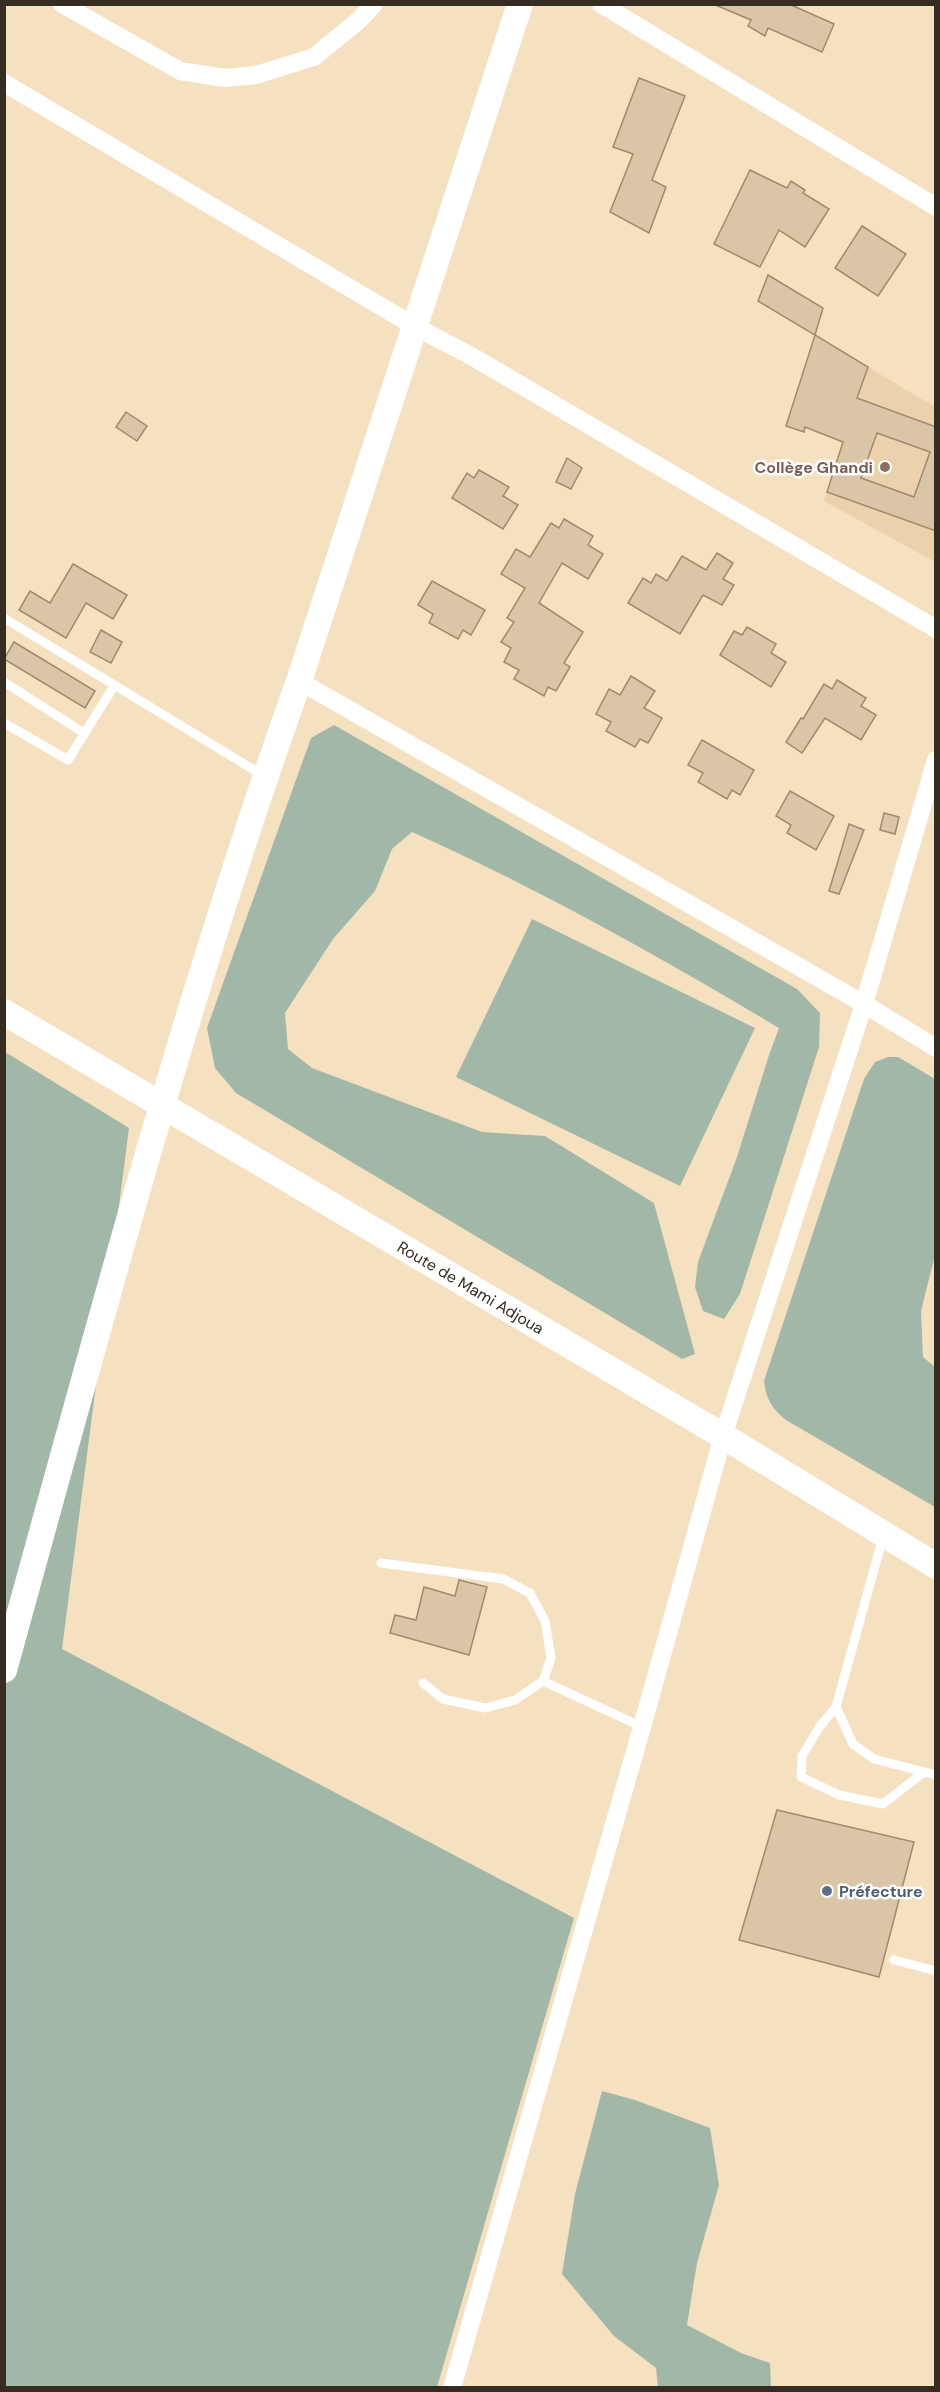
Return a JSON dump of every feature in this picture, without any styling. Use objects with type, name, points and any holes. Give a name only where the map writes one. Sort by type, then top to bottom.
[{"type":"street","points":[[62,4],[180,71],[225,78],[256,75],[314,57],[358,21],[374,4]]},
{"type":"street","points":[[4,1670],[161,1105],[265,776],[520,4]]},
{"type":"street","points":[[601,4],[936,207]]},
{"type":"street","points":[[4,82],[414,326],[473,357],[936,629]]},
{"type":"street","points":[[298,681],[864,1004],[936,1048]]},
{"type":"street","points":[[452,2388],[723,1436],[864,1004],[936,760]]},
{"type":"street","name":"Route de Mami Adjoua","points":[[4,1012],[723,1436],[936,1566]]},
{"type":"lane","points":[[4,618],[265,776]]},
{"type":"lane","points":[[4,682],[84,733]]},
{"type":"lane","points":[[4,723],[68,760],[114,686]]},
{"type":"lane","points":[[884,1535],[836,1707],[820,1726],[802,1756],[801,1777],[839,1795],[883,1804],[924,1772]]},
{"type":"lane","points":[[381,1563],[503,1580],[530,1593],[545,1621],[551,1658],[543,1681],[515,1700],[485,1708],[443,1699],[423,1683]]},
{"type":"lane","points":[[543,1681],[642,1727]]},
{"type":"lane","points":[[836,1707],[853,1744],[874,1760],[936,1775]]},
{"type":"lane","points":[[894,1960],[935,1968]]},
{"type":"shaded area","name":"Collège Ghandi","points":[[868,367],[935,407],[935,562],[824,501]]},
{"type":"green space","points":[[334,725],[797,989],[820,1013],[819,1047],[740,1294],[724,1319],[703,1311],[695,1287],[698,1262],[737,1157],[779,1028],[598,925],[412,832],[392,849],[375,891],[333,939],[285,1013],[288,1049],[312,1068],[482,1132],[545,1136],[654,1203],[695,1354],[682,1359],[236,1093],[215,1068],[207,1028],[311,738]]},
{"type":"green space","points":[[532,919],[755,1028],[680,1186],[456,1077]]},
{"type":"green space","points":[[5,1052],[129,1128],[62,1649],[574,1918],[437,2387],[5,2387]]},
{"type":"green space","points":[[888,1057],[898,1057],[935,1079],[936,1251],[921,1311],[923,1357],[935,1367],[935,1507],[786,1420],[770,1403],[764,1381],[864,1079],[875,1062]]},
{"type":"green space","points":[[602,2091],[635,2100],[710,2128],[719,2185],[697,2263],[687,2325],[741,2353],[770,2363],[771,2387],[658,2387],[656,2368],[614,2336],[562,2274],[575,2194]]},
{"type":"building","points":[[713,4],[789,4],[834,24],[822,52],[768,28],[765,36],[748,26],[751,20]]},
{"type":"building","points":[[639,78],[685,96],[652,180],[666,187],[649,233],[610,212],[633,154],[613,147]]},
{"type":"building","points":[[750,170],[787,188],[791,181],[805,190],[803,193],[829,209],[805,247],[779,230],[760,267],[714,244]]},
{"type":"building","points":[[862,226],[906,254],[878,296],[835,268]]},
{"type":"building","points":[[768,275],[823,308],[815,335],[758,301]]},
{"type":"building","points":[[815,335],[868,367],[857,398],[936,427],[936,531],[827,492],[843,442],[805,427],[804,432],[786,426]],"holes":[[[877,433],[930,452],[914,497],[861,478]]]},
{"type":"building","points":[[126,412],[147,426],[137,441],[116,427]]},
{"type":"building","points":[[567,458],[582,468],[571,489],[556,482]]},
{"type":"building","points":[[479,470],[509,487],[503,496],[518,505],[503,529],[452,498],[467,473],[474,478]]},
{"type":"building","points":[[564,519],[593,536],[588,545],[603,554],[588,579],[562,563],[539,603],[583,632],[564,663],[570,667],[556,691],[548,687],[544,696],[514,679],[519,670],[504,662],[511,648],[501,642],[514,622],[507,618],[525,588],[501,574],[516,549],[530,557],[551,523],[559,528]]},
{"type":"building","points":[[717,553],[733,563],[723,579],[734,585],[722,605],[703,595],[680,634],[628,603],[643,578],[651,583],[656,574],[667,581],[682,556],[706,570]]},
{"type":"building","points":[[73,564],[127,595],[113,619],[86,603],[66,638],[19,610],[30,591],[50,603]]},
{"type":"building","points":[[432,581],[485,610],[471,635],[463,630],[458,639],[429,623],[433,614],[418,605]]},
{"type":"building","points":[[747,627],[776,644],[771,653],[786,662],[771,687],[720,655],[734,631],[742,635]]},
{"type":"building","points":[[101,630],[122,642],[111,663],[90,652]]},
{"type":"building","points":[[14,642],[95,691],[85,708],[4,659]]},
{"type":"building","points":[[631,676],[655,691],[644,708],[662,718],[648,743],[640,739],[635,747],[606,731],[611,722],[596,714],[609,689],[620,695]]},
{"type":"building","points":[[837,680],[866,698],[861,706],[876,715],[861,740],[825,718],[802,753],[786,742],[824,684],[832,689]]},
{"type":"building","points":[[702,740],[754,770],[740,795],[732,790],[727,799],[698,782],[703,773],[688,765]]},
{"type":"building","points":[[790,791],[834,816],[816,850],[787,833],[791,825],[776,816]]},
{"type":"building","points":[[884,813],[899,817],[895,834],[880,830]]},
{"type":"building","points":[[849,824],[864,830],[839,894],[829,891]]},
{"type":"building","points":[[459,1580],[487,1587],[469,1655],[390,1633],[395,1615],[416,1620],[424,1587],[455,1596]]},
{"type":"building","name":"Préfecture","points":[[777,1810],[914,1842],[879,1977],[739,1940]]},
{"type":"place","name":"Collège Ghandi","points":[[885,467]]},
{"type":"place","name":"Préfecture","points":[[827,1891]]}]
